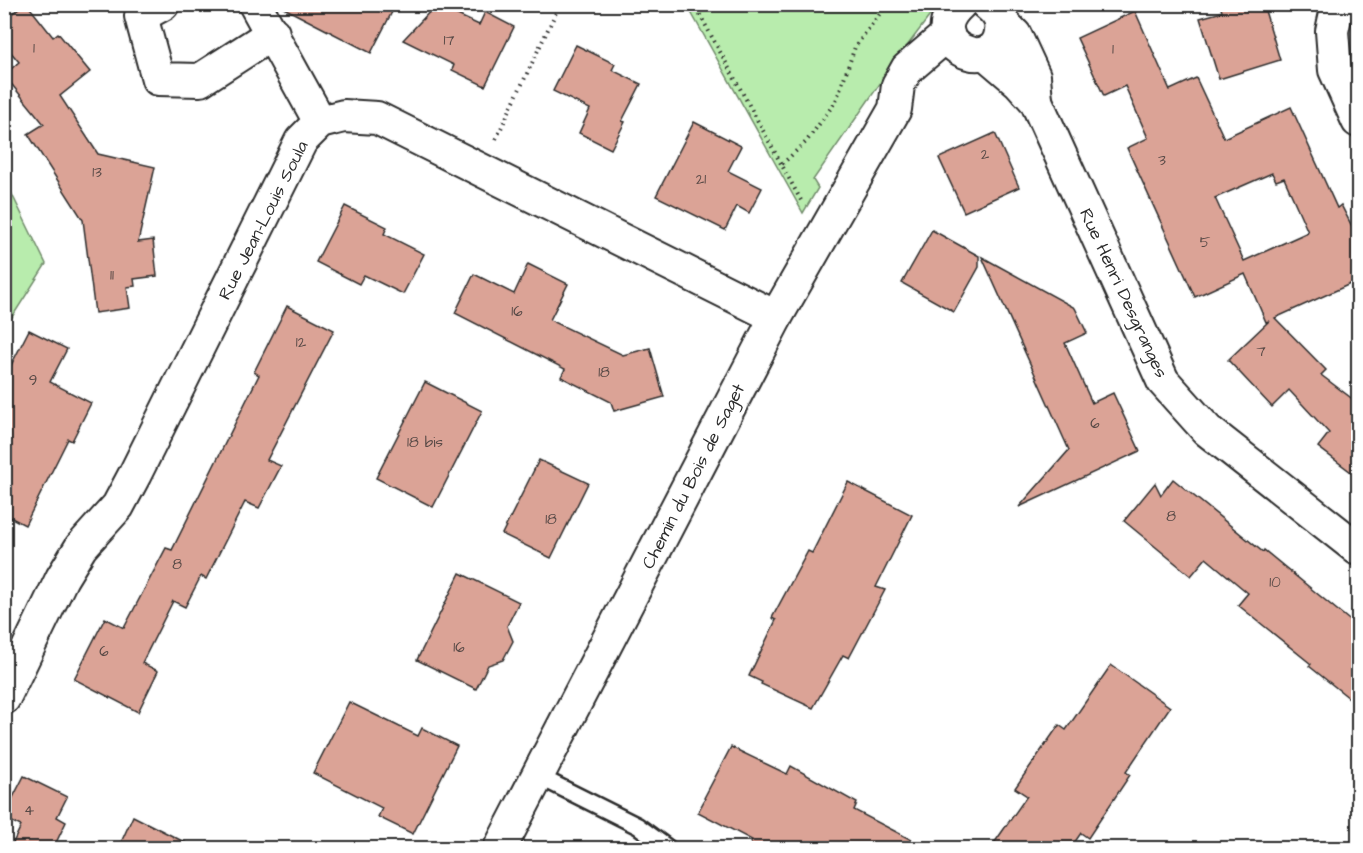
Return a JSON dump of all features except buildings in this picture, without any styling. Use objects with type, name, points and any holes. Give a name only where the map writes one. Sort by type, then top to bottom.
[{"type":"street","points":[[163,4],[141,16],[158,79],[200,80],[273,33]]},
{"type":"street","points":[[255,4],[320,122]]},
{"type":"street","points":[[960,4],[952,12],[947,23],[965,46]]},
{"type":"street","points":[[1338,4],[1332,31],[1335,70],[1359,121]]},
{"type":"street","name":"Chemin du Bois de Saget","points":[[500,849],[776,317],[894,109],[898,85],[907,69],[965,46],[995,45],[1001,34],[995,10]]},
{"type":"street","name":"Rue Henri Desgranges","points":[[995,10],[1015,35],[1034,76],[1036,101]]},
{"type":"street","name":"Rue Henri Desgranges","points":[[965,46],[1019,82],[1036,101],[1163,381],[1207,430],[1359,549]]},
{"type":"street","name":"Rue Jean-Louis Soula","points":[[4,698],[62,578],[81,547],[118,506],[301,141],[320,122],[344,116],[377,118],[776,317]]},
{"type":"lane","points":[[538,776],[638,826],[668,849]]},
{"type":"path","points":[[481,169],[560,4]]},
{"type":"path","points":[[694,4],[803,203],[819,240]]},
{"type":"path","points":[[782,164],[806,142],[836,101],[855,47],[887,4]]},
{"type":"green space","points":[[687,5],[938,5],[895,62],[813,180],[818,188],[803,213]]},
{"type":"green space","points":[[5,180],[46,264],[4,328]]}]
